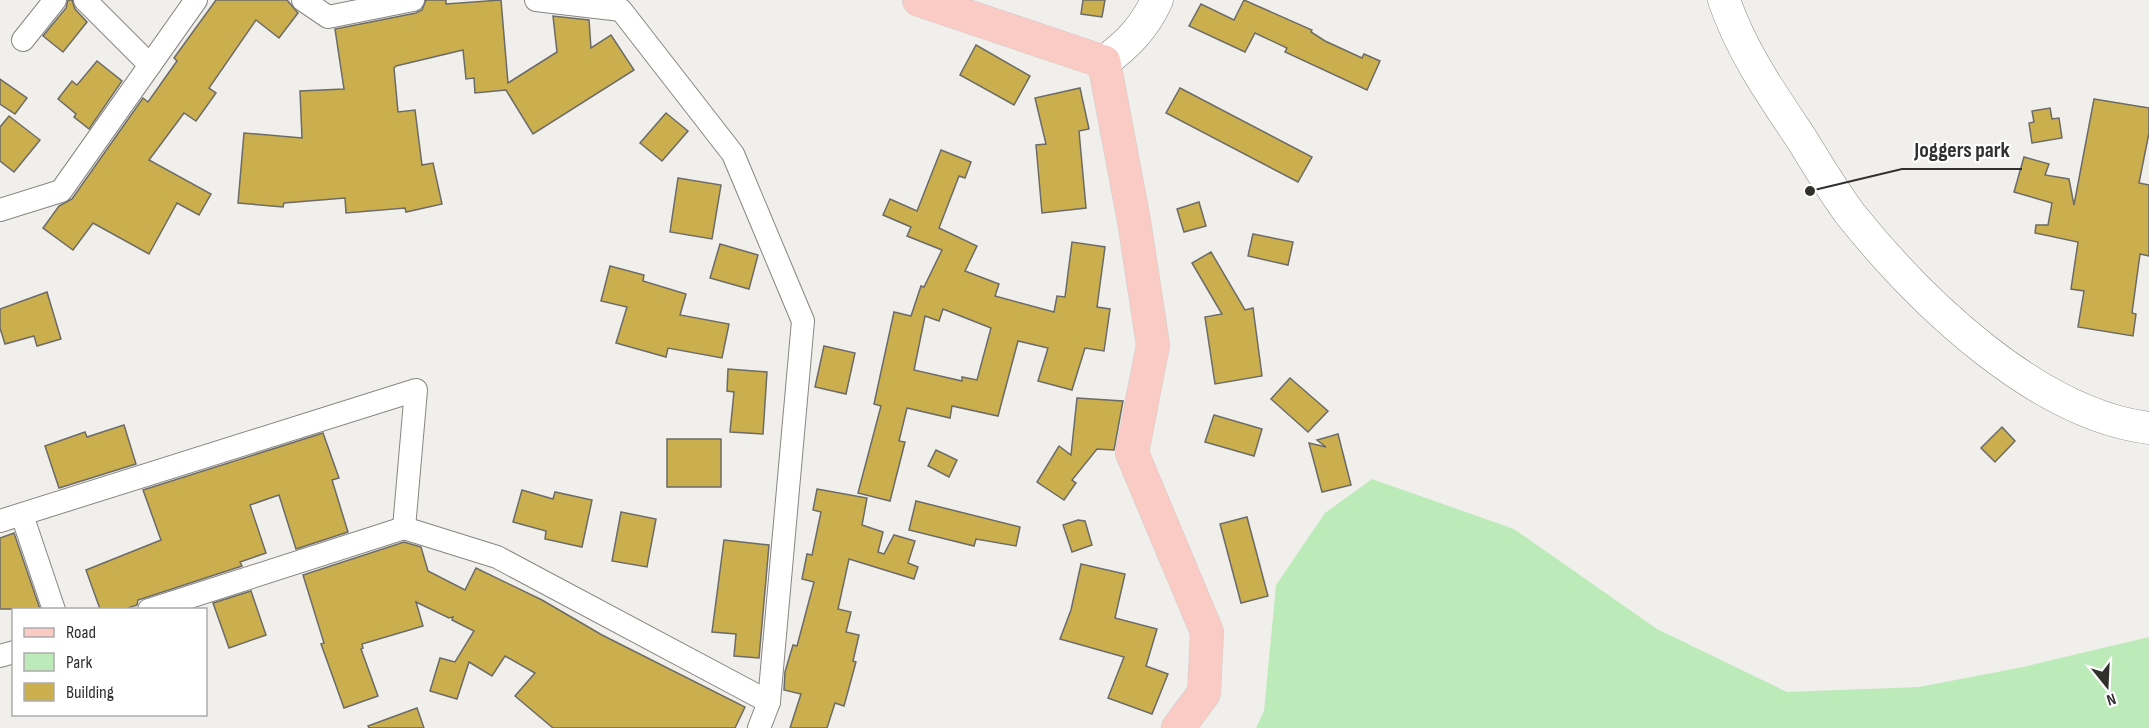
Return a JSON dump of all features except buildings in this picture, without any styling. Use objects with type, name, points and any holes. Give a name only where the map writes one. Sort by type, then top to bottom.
[{"type":"main road","points":[[919,0],[1104,62]]},
{"type":"main road","points":[[1104,62],[1132,40],[1148,19],[1157,0]]},
{"type":"main road","points":[[1724,0],[1733,26],[1754,68],[1851,214],[1897,268],[1967,336],[2043,390],[2090,413],[2130,426],[2149,428]]},
{"type":"main road","points":[[1104,62],[1134,220],[1153,345],[1132,453],[1207,632],[1204,693],[1178,728]]},
{"type":"street","points":[[23,40],[55,0]]},
{"type":"street","points":[[85,0],[150,65]]},
{"type":"street","points":[[0,210],[61,191],[196,0]]},
{"type":"street","points":[[303,0],[328,17],[413,0]]},
{"type":"street","points":[[536,0],[621,10],[733,154],[803,321],[769,702],[759,728]]},
{"type":"street","points":[[0,521],[416,390],[404,528]]},
{"type":"street","points":[[22,514],[54,608]]},
{"type":"street","points":[[152,608],[404,528],[497,557],[769,702]]},
{"type":"green space","points":[[1372,479],[1514,529],[1657,629],[1787,692],[1919,687],[2023,667],[2149,637],[2149,728],[1256,728],[1264,711],[1276,585],[1325,513]]},
{"type":"place","name":"Joggers park","points":[[1810,191]]}]
